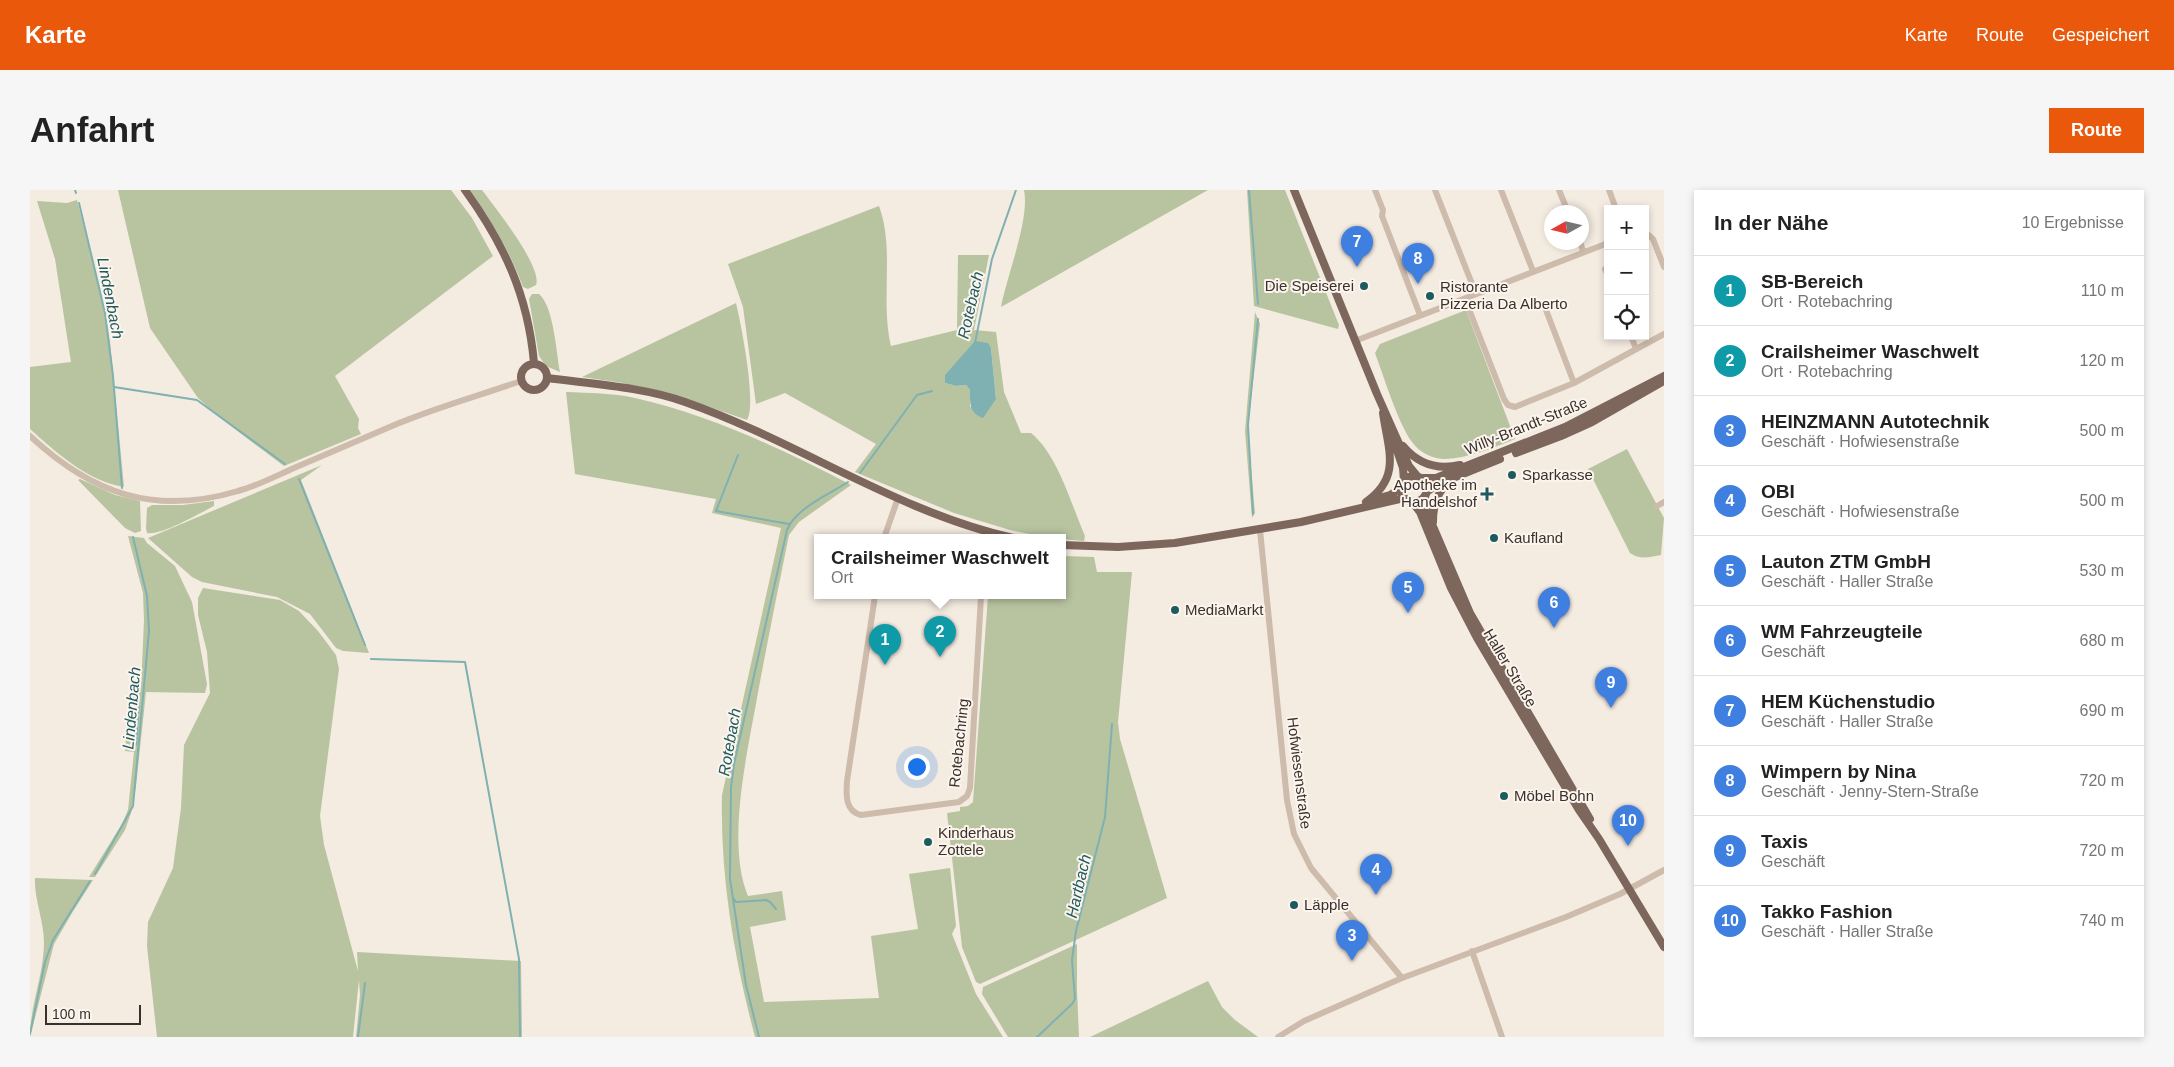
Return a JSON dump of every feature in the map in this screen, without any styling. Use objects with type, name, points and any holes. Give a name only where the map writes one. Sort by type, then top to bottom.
[{"type":"main road","points":[[464,190],[487,220],[515,276],[526,314],[534,363]]},
{"type":"main road","points":[[1066,545],[1142,547],[1260,530],[1404,498],[1413,503],[1418,502],[1426,494],[1426,483],[1409,466],[1377,394],[1294,190]]},
{"type":"main road","points":[[534,363],[544,367],[548,378],[545,385],[536,390],[526,388],[521,381],[522,370],[527,365],[534,363]]},
{"type":"main road","name":"Willy-Brandt-Straße","points":[[1420,477],[1436,478],[1565,427],[1664,376]]},
{"type":"main road","points":[[548,378],[652,393],[683,401],[722,415],[898,498],[985,534]]},
{"type":"main road","name":"Willy-Brandt-Straße","points":[[1426,494],[1432,486],[1592,422],[1664,381]]},
{"type":"main road","points":[[1377,394],[1403,468],[1404,498]]},
{"type":"main road","points":[[1366,502],[1379,491],[1388,476],[1390,467],[1390,453],[1382,411]]},
{"type":"main road","points":[[1399,442],[1416,458],[1435,466],[1453,466],[1479,461]]},
{"type":"main road","name":"Haller Straße","points":[[1433,525],[1433,509],[1437,497],[1445,486],[1458,476]]},
{"type":"main road","points":[[1340,513],[1366,502],[1390,495],[1411,477],[1420,477]]},
{"type":"main road","name":"Haller Straße","points":[[1426,494],[1426,510],[1470,612],[1584,807],[1599,839]]},
{"type":"main road","name":"Haller Straße","points":[[1413,503],[1420,512],[1451,588],[1472,629],[1579,810],[1599,839],[1664,947]]},
{"type":"street","points":[[1375,190],[1383,210],[1382,216],[1420,316]]},
{"type":"street","points":[[1435,190],[1476,294]]},
{"type":"street","points":[[1501,190],[1533,271]]},
{"type":"street","points":[[1559,190],[1565,205]]},
{"type":"street","points":[[1609,190],[1615,205]]},
{"type":"street","points":[[1649,236],[1653,239],[1664,267]]},
{"type":"street","points":[[1355,341],[1604,243]]},
{"type":"street","points":[[1465,299],[1504,399],[1508,405],[1515,407],[1574,383],[1664,334]]},
{"type":"street","points":[[1546,310],[1574,383]]},
{"type":"street","points":[[1633,340],[1636,349]]},
{"type":"street","points":[[30,436],[45,450],[78,474],[109,489],[145,500],[172,502],[203,500],[240,491],[418,415],[521,381]]},
{"type":"street","points":[[885,534],[898,498]]},
{"type":"street","points":[[1657,506],[1664,502]]},
{"type":"street","name":"Hofwiesenstraße","points":[[1260,530],[1287,800],[1294,834],[1311,868],[1402,978]]},
{"type":"street","name":"Rotebachring","points":[[875,599],[847,781],[848,807],[854,813],[861,815],[945,805],[959,802],[967,796],[970,788],[981,599]]},
{"type":"street","points":[[1278,1037],[1304,1021],[1402,978],[1566,916],[1630,889],[1664,870]]},
{"type":"street","points":[[1472,951],[1502,1037]]},
{"type":"green space","points":[[118,190],[451,190],[472,218],[493,256],[335,376],[359,419],[358,428],[361,434],[284,466],[219,417],[198,398],[150,328]]},
{"type":"green space","points":[[470,190],[482,190],[516,236],[532,265],[536,276],[536,285],[528,289],[523,287],[500,237]]},
{"type":"green space","points":[[1024,190],[1208,190],[1001,307],[1024,216]]},
{"type":"green space","points":[[1247,190],[1285,190],[1339,325],[1338,329],[1254,306]]},
{"type":"green space","points":[[77,200],[102,297],[110,342],[124,487],[98,479],[73,465],[30,429],[30,367],[71,362],[55,259],[37,201],[67,203]]},
{"type":"green space","points":[[879,206],[884,222],[886,240],[887,311],[891,346],[957,330],[958,255],[989,255],[974,330],[996,332],[1004,392],[1021,433],[1031,433],[1049,454],[1069,495],[1085,536],[1084,541],[1066,539],[1066,534],[1030,534],[1010,530],[954,513],[855,472],[876,444],[785,393],[756,404],[743,307],[728,264]],"holes":[[[991,348],[996,399],[970,407],[970,390],[966,385],[956,386],[945,383]]]},
{"type":"green space","points":[[532,294],[539,294],[548,309],[554,330],[560,372],[546,366],[539,356],[529,299]]},
{"type":"green space","points":[[736,303],[749,381],[750,411],[747,420],[681,397],[623,383],[582,377]]},
{"type":"green space","points":[[1466,310],[1515,439],[1472,455],[1440,459],[1422,452],[1415,446],[1407,434],[1375,353],[1380,344]]},
{"type":"green space","points":[[1255,312],[1260,324],[1249,416],[1249,446],[1255,513],[1252,518],[1245,431]]},
{"type":"green space","points":[[566,392],[626,396],[691,414],[745,434],[851,485],[799,522],[789,535],[748,746],[740,798],[739,851],[742,875],[748,896],[782,891],[786,920],[750,927],[764,1002],[879,998],[871,936],[918,929],[909,874],[950,868],[956,926],[952,934],[976,994],[1003,1037],[755,1037],[747,1007],[730,917],[723,856],[722,795],[781,528],[712,513],[716,499],[575,474]]},
{"type":"green space","points":[[1627,449],[1664,518],[1661,555],[1641,557],[1630,553],[1588,469]]},
{"type":"green space","points":[[322,465],[301,480],[369,653],[343,651],[336,648],[310,614],[277,597],[202,582],[192,577],[148,538]]},
{"type":"green space","points":[[80,479],[115,495],[140,501],[141,531],[135,533],[125,528],[78,480]]},
{"type":"green space","points":[[214,501],[214,506],[180,523],[161,531],[147,533],[147,508],[152,505],[183,505]]},
{"type":"green space","points":[[128,536],[144,538],[147,543],[175,566],[192,602],[207,684],[205,693],[146,692],[136,786],[131,813],[125,830],[95,877],[89,877],[122,824],[128,810],[134,752],[125,751],[130,688],[141,688],[144,620],[143,593]]},
{"type":"green space","points":[[1066,556],[1094,557],[1097,572],[1132,572],[1118,722],[1120,739],[1167,898],[980,984],[976,982],[962,947],[947,813],[960,811],[960,807],[968,806],[973,802],[988,599],[1066,599]]},
{"type":"green space","points":[[203,588],[280,600],[299,611],[318,631],[336,655],[339,669],[320,816],[324,845],[358,971],[357,952],[521,961],[522,1037],[356,1037],[360,995],[359,980],[353,1037],[157,1037],[147,946],[148,922],[173,868],[181,808],[184,745],[210,693],[207,652],[198,615],[198,598]]},
{"type":"green space","points":[[35,878],[93,880],[54,944],[30,1037],[32,1013],[42,966],[44,942]]},
{"type":"green space","points":[[1077,944],[1079,1037],[1008,1037],[982,994],[983,987]]},
{"type":"green space","points":[[1208,981],[1222,1007],[1235,1020],[1258,1037],[1090,1037]]},
{"type":"water","points":[[975,341],[988,343],[991,348],[996,399],[983,418],[978,416],[973,410],[970,403],[970,390],[966,385],[956,386],[945,383],[945,375]]},
{"type":"water","points":[[131,696],[140,701],[137,745],[131,748]]},
{"type":"waterway","name":"Rotebach","points":[[975,343],[992,259],[1016,190]]},
{"type":"waterway","points":[[1249,190],[1258,304]]},
{"type":"waterway","name":"Lindenbach","points":[[79,203],[105,313],[113,376],[122,488]]},
{"type":"waterway","points":[[1253,514],[1248,425],[1258,319]]},
{"type":"waterway","points":[[114,387],[197,400],[285,464]]},
{"type":"waterway","name":"Rotebach","points":[[860,473],[917,395],[932,391]]},
{"type":"waterway","points":[[738,455],[716,511],[789,524]]},
{"type":"waterway","points":[[299,479],[365,645]]},
{"type":"waterway","name":"Rotebach","points":[[759,1037],[746,985],[730,879],[731,787],[734,764],[787,530],[791,522],[805,509],[848,482]]},
{"type":"waterway","name":"Lindenbach","points":[[95,874],[133,806],[149,631],[147,596],[133,537]]},
{"type":"waterway","points":[[371,659],[465,662],[519,959],[520,1037]]},
{"type":"waterway","name":"Hartbach","points":[[1037,1037],[1075,999],[1072,960],[1076,931],[1105,817],[1112,724]]},
{"type":"waterway","name":"Lindenbach","points":[[30,1034],[45,962],[53,940],[90,881]]},
{"type":"waterway","points":[[734,899],[736,902],[766,900],[776,909]]},
{"type":"waterway","points":[[358,1037],[365,983]]},
{"type":"place","name":"HEM Küchenstudio","points":[[1357,267]]},
{"type":"place","name":"Wimpern by Nina","points":[[1418,284]]},
{"type":"place","name":"Die Speiserei","points":[[1364,286]]},
{"type":"place","name":"Ristorante Pizzeria Da Alberto","points":[[1430,296]]},
{"type":"place","name":"Sparkasse","points":[[1512,475]]},
{"type":"place","name":"Apotheke im Handelshof","points":[[1487,494]]},
{"type":"place","name":"Kaufland","points":[[1494,538]]},
{"type":"place","name":"MediaMarkt","points":[[1175,610]]},
{"type":"place","name":"Lauton ZTM GmbH","points":[[1408,613]]},
{"type":"place","name":"WM Fahrzeugteile","points":[[1554,628]]},
{"type":"place","name":"Crailsheimer Waschwelt","points":[[940,657]]},
{"type":"place","name":"SB-Bereich","points":[[885,665]]},
{"type":"place","name":"Taxis","points":[[1611,708]]},
{"type":"place","name":"Möbel Bohn","points":[[1504,796]]},
{"type":"place","name":"Kinderhaus Zottele","points":[[928,842]]},
{"type":"place","name":"Takko Fashion","points":[[1628,846]]},
{"type":"place","name":"OBI","points":[[1376,895]]},
{"type":"place","name":"Läpple","points":[[1294,905]]},
{"type":"place","name":"HEINZMANN Autotechnik","points":[[1352,961]]}]
